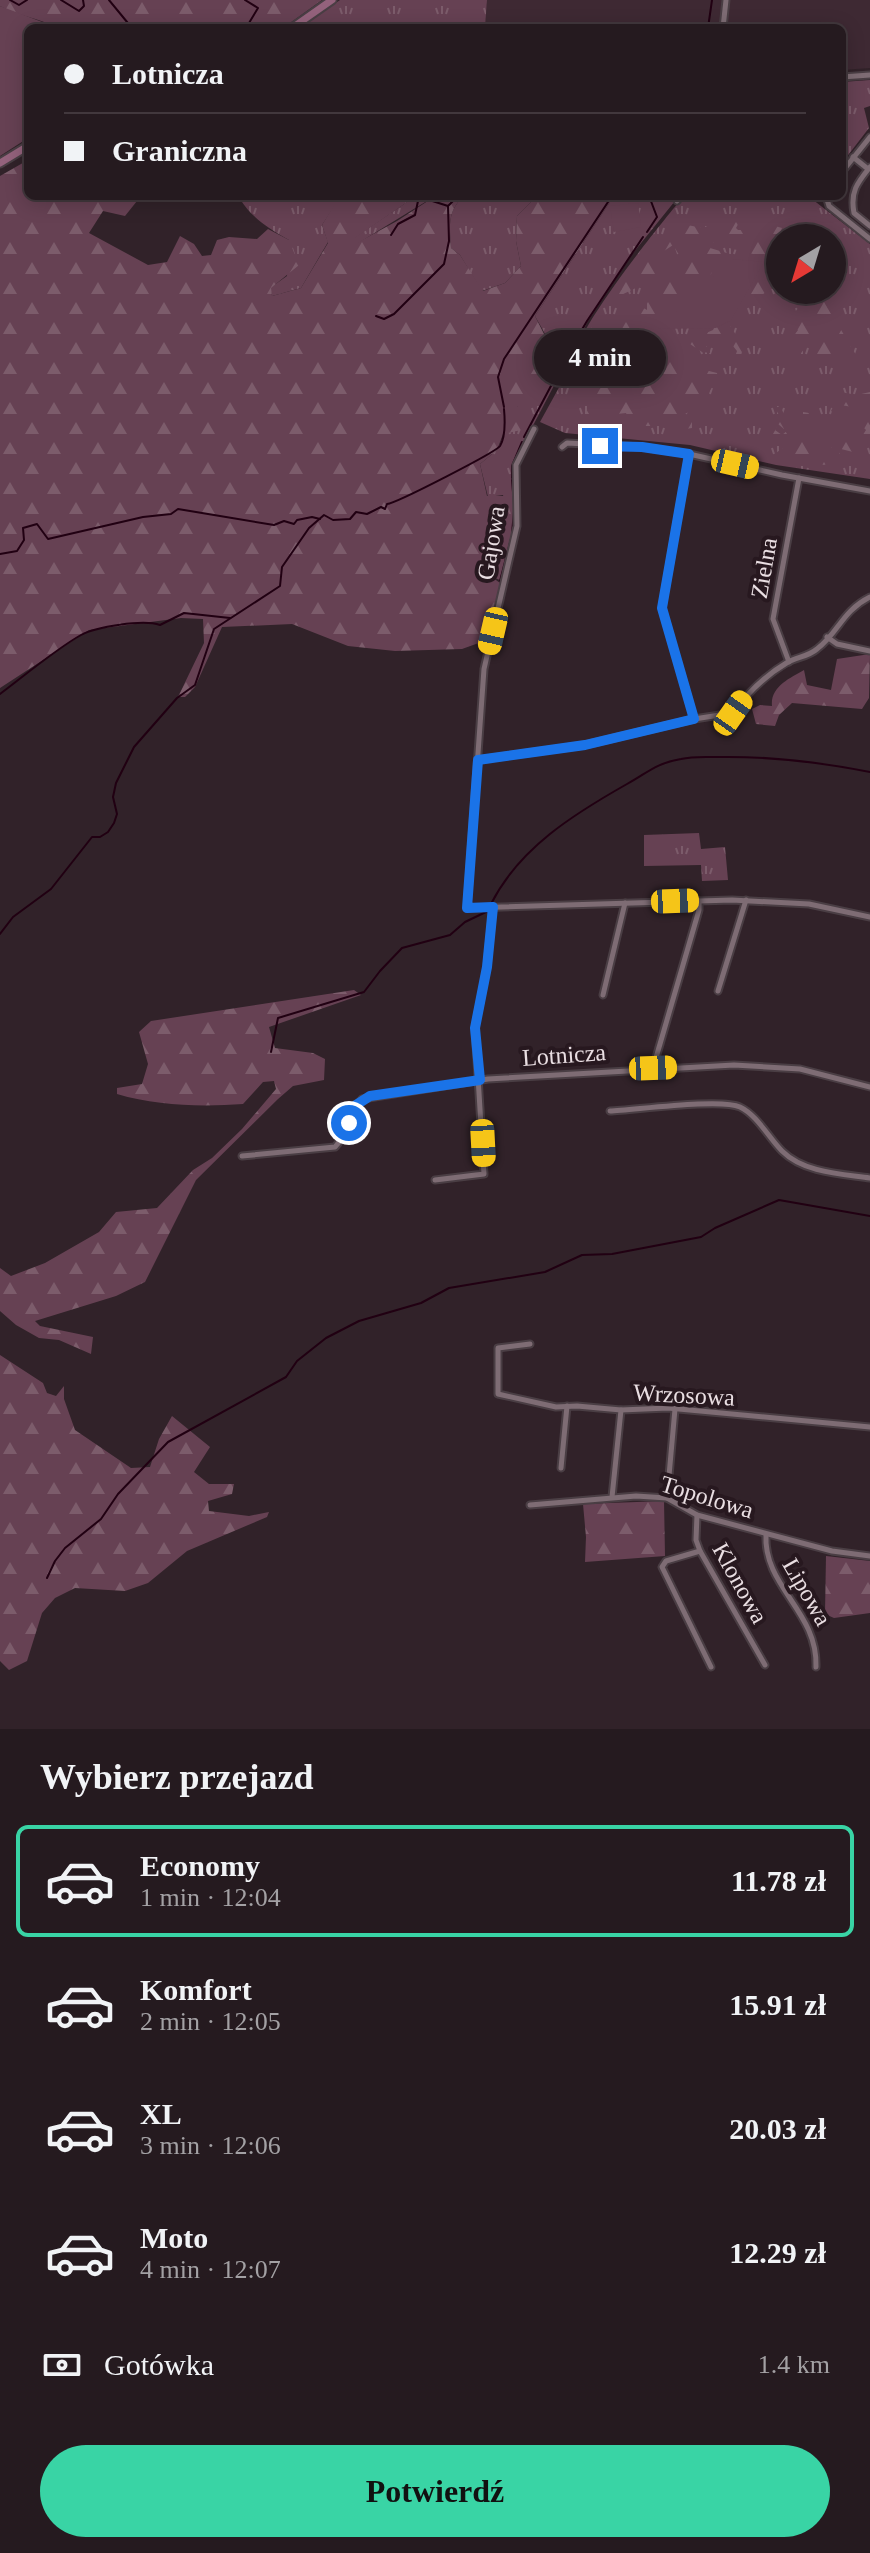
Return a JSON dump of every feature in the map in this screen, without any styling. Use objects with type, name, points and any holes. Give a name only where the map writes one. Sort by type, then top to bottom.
[{"type":"main road","points":[[298,24],[332,0]]},
{"type":"main road","points":[[0,163],[24,148]]},
{"type":"street","points":[[723,24],[726,0]]},
{"type":"street","points":[[846,77],[870,75]]},
{"type":"street","points":[[846,167],[870,137]]},
{"type":"street","points":[[853,157],[869,168],[855,186],[852,200],[854,213],[870,226]]},
{"type":"street","points":[[827,200],[829,206],[870,239]]},
{"type":"street","name":"Gajowa","points":[[493,907],[467,908],[484,669],[517,526],[516,465],[534,429]]},
{"type":"street","points":[[562,447],[567,443],[689,454],[870,491]]},
{"type":"street","points":[[689,454],[662,608],[694,719]]},
{"type":"street","name":"Zielna","points":[[789,662],[773,619],[799,478]]},
{"type":"street","points":[[478,760],[585,745],[733,713],[746,694],[789,662],[819,648],[845,614],[870,597]]},
{"type":"street","points":[[827,637],[837,644],[870,651]]},
{"type":"street","points":[[718,991],[746,900]]},
{"type":"street","points":[[435,1180],[484,1174],[475,1028],[487,967],[493,907],[746,900],[809,904],[870,917]]},
{"type":"street","points":[[653,1068],[699,901]]},
{"type":"street","points":[[603,995],[625,903]]},
{"type":"street","name":"Lotnicza","points":[[242,1156],[335,1147],[362,1099],[480,1080],[734,1065],[800,1069],[870,1087]]},
{"type":"street","points":[[610,1111],[735,1105],[749,1114],[793,1160],[834,1173],[870,1178]]},
{"type":"street","name":"Wrzosowa","points":[[530,1344],[498,1348],[498,1394],[546,1406],[675,1409],[870,1427]]},
{"type":"street","points":[[561,1468],[567,1406]]},
{"type":"street","points":[[667,1498],[675,1409]]},
{"type":"street","points":[[612,1497],[621,1410]]},
{"type":"street","name":"Topolowa","points":[[530,1505],[612,1497],[667,1498],[697,1515],[832,1551],[870,1556]]},
{"type":"street","name":"Klonowa","points":[[697,1515],[696,1540],[700,1551],[765,1665]]},
{"type":"street","name":"Lipowa","points":[[766,1534],[769,1563],[812,1632],[817,1649],[816,1667]]},
{"type":"street","points":[[700,1551],[666,1561],[662,1567],[711,1667]]},
{"type":"shaded area","points":[[487,0],[870,0],[870,68],[846,70],[846,24],[485,24]]},
{"type":"green space","points":[[0,0],[322,0],[289,24],[48,24],[0,6]]},
{"type":"green space","points":[[340,0],[487,0],[485,24],[306,24]]},
{"type":"green space","points":[[0,6],[47,24],[24,24],[24,141],[0,156]]},
{"type":"green space","points":[[870,80],[870,106],[864,108],[869,128],[846,158],[846,82]]},
{"type":"green space","points":[[24,162],[24,200],[138,200],[125,216],[103,211],[89,233],[148,265],[167,262],[180,236],[194,244],[202,256],[211,255],[217,240],[229,237],[257,239],[268,229],[289,240],[299,265],[271,288],[272,296],[301,288],[328,243],[322,225],[335,200],[410,200],[355,238],[355,244],[429,200],[460,200],[450,222],[451,248],[460,255],[483,291],[505,283],[521,266],[516,241],[517,216],[533,200],[611,200],[535,316],[557,360],[530,399],[517,407],[522,412],[521,430],[503,434],[497,450],[480,464],[487,496],[505,496],[508,512],[512,516],[509,536],[502,538],[485,572],[500,583],[487,640],[462,649],[395,651],[348,646],[292,624],[222,627],[195,687],[185,697],[178,697],[204,643],[203,619],[181,618],[89,630],[0,688],[0,176]]},
{"type":"green space","points":[[241,200],[336,200],[322,225],[328,242],[301,288],[272,296],[270,288],[287,276],[289,240],[268,227]]},
{"type":"green space","points":[[410,200],[428,200],[355,245],[354,238]]},
{"type":"green space","points":[[460,200],[533,200],[517,216],[516,241],[521,266],[505,283],[482,291],[460,255],[451,248],[450,222]]},
{"type":"green space","points":[[611,200],[676,200],[633,253],[588,321],[518,454],[514,520],[502,581],[484,573],[502,536],[506,516],[503,495],[488,497],[480,464],[497,450],[517,407],[554,350],[535,316]]},
{"type":"green space","points":[[681,200],[813,200],[844,224],[766,224],[766,304],[846,304],[846,225],[870,244],[870,479],[776,465],[690,445],[565,433],[540,422],[602,303]]},
{"type":"green space","points":[[638,203],[641,227],[614,232],[610,206]]},
{"type":"green space","points":[[741,212],[738,230],[743,230],[748,219],[759,220],[772,215],[774,220],[766,224],[766,293],[747,303],[752,296],[748,292],[731,320],[730,325],[743,347],[741,356],[735,357],[737,351],[733,346],[727,348],[710,342],[706,346],[710,353],[690,344],[689,339],[697,340],[694,332],[704,334],[713,330],[747,265],[745,258],[751,259],[753,267],[765,263],[765,257],[729,248],[717,241],[710,248],[730,254],[729,259],[718,264],[699,290],[656,330],[649,332],[648,337],[627,342],[602,325],[601,317],[614,316],[616,323],[625,322],[637,304],[647,310],[647,294],[643,287],[619,296],[617,293],[632,270],[652,255],[653,250],[659,251],[667,265],[678,263],[681,258],[673,245],[664,251],[656,242],[660,237],[675,234],[685,239],[683,231],[687,225],[703,228],[724,214],[730,216]]},
{"type":"green space","points":[[732,259],[764,262],[731,320],[716,328],[658,329]]},
{"type":"green space","points":[[802,304],[826,304],[856,355],[864,359],[863,364],[852,366],[852,359],[836,354],[821,357],[808,344],[795,361],[792,360],[789,335],[798,330],[790,324],[792,315]]},
{"type":"green space","points":[[593,335],[612,341],[614,350],[620,347],[641,350],[631,374],[642,372],[650,366],[643,359],[642,349],[693,367],[698,363],[705,370],[717,373],[718,378],[700,406],[683,415],[680,424],[686,428],[692,417],[692,428],[665,432],[665,426],[632,426],[626,413],[617,414],[612,423],[608,417],[589,420],[585,415],[595,400],[588,400],[586,387],[564,381],[584,357],[582,351]]},
{"type":"green space","points":[[835,391],[857,395],[870,392],[870,440],[863,442],[861,438],[866,430],[863,427],[854,440],[859,445],[853,452],[841,449],[839,453],[846,459],[844,463],[838,459],[824,465],[773,455],[783,448],[773,442],[768,445],[759,441],[758,435],[774,423],[779,415],[775,408],[780,406],[784,414],[790,409],[794,415],[784,429],[778,424],[775,430],[782,435],[803,418],[803,412],[809,413],[812,422],[821,417],[820,427],[813,434],[822,434],[828,448],[832,448],[836,430],[851,419],[857,423],[860,418],[852,407],[841,405],[836,414],[831,411],[835,403],[841,401]]},
{"type":"green space","points":[[870,654],[869,698],[862,709],[792,703],[779,715],[775,726],[756,724],[752,709],[760,705],[772,706],[774,693],[793,676],[804,670],[807,685],[831,690],[837,659]]},
{"type":"green space","points":[[699,833],[701,849],[725,847],[728,880],[702,881],[701,865],[644,866],[644,835]]},
{"type":"green space","points":[[354,990],[361,995],[269,1027],[275,1048],[313,1053],[325,1059],[324,1080],[293,1086],[196,1180],[145,1282],[116,1296],[35,1321],[40,1326],[93,1337],[91,1354],[59,1340],[39,1338],[16,1325],[0,1311],[0,1268],[11,1276],[45,1263],[99,1232],[116,1212],[157,1208],[193,1170],[212,1158],[242,1129],[276,1089],[274,1081],[263,1082],[243,1104],[227,1105],[164,1103],[117,1094],[117,1088],[142,1084],[148,1064],[139,1032],[151,1021]]},
{"type":"green space","points":[[0,1355],[43,1383],[47,1393],[56,1396],[64,1386],[64,1399],[75,1430],[131,1468],[150,1467],[159,1439],[172,1416],[210,1447],[194,1472],[209,1484],[234,1484],[232,1494],[208,1501],[209,1511],[249,1516],[269,1512],[267,1517],[187,1551],[148,1583],[125,1591],[75,1588],[55,1598],[42,1613],[27,1661],[9,1670],[0,1661]]},
{"type":"green space","points":[[664,1501],[665,1556],[585,1562],[583,1504]]},
{"type":"green space","points":[[826,1556],[870,1561],[870,1613],[834,1618],[825,1614]]},
{"type":"waterway","points":[[10,0],[19,5],[27,0]]},
{"type":"waterway","points":[[61,0],[79,11],[84,6],[83,0]]},
{"type":"waterway","points":[[109,0],[129,24]]},
{"type":"waterway","points":[[245,0],[258,8],[247,24]]},
{"type":"waterway","points":[[709,24],[712,0]]},
{"type":"waterway","points":[[391,235],[398,224],[415,215],[420,200]]},
{"type":"waterway","points":[[429,200],[448,206]]},
{"type":"waterway","points":[[376,316],[384,319],[394,314],[444,264],[449,241],[448,206],[454,200]]},
{"type":"waterway","points":[[504,407],[498,377],[504,359],[609,200]]},
{"type":"waterway","points":[[647,232],[657,217],[651,200]]},
{"type":"waterway","points":[[564,360],[643,237]]},
{"type":"waterway","points":[[524,437],[562,365]]},
{"type":"waterway","points":[[0,934],[13,917],[51,889],[92,837],[108,832],[117,814],[113,797],[116,783],[134,747],[177,698],[195,685],[214,629],[280,586],[282,567],[309,528],[324,515],[333,520],[350,519],[356,512],[367,514],[381,507],[385,509],[387,504],[494,450],[503,438],[504,409]]},
{"type":"waterway","points":[[512,478],[512,466],[522,442]]},
{"type":"waterway","points":[[512,480],[514,504]]},
{"type":"waterway","points":[[0,554],[17,551],[24,540],[23,528],[37,524],[48,539],[143,517],[171,514],[178,509],[274,525],[284,521],[294,524],[297,520],[312,517],[320,519]]},
{"type":"waterway","points":[[512,534],[514,511]]},
{"type":"waterway","points":[[500,581],[511,539]]},
{"type":"waterway","points":[[0,694],[61,648],[88,632],[131,623],[160,625],[184,613],[230,618]]},
{"type":"waterway","points":[[491,904],[517,866],[550,834],[587,808],[664,763],[695,757],[757,758],[870,772]]},
{"type":"waterway","points":[[271,1052],[278,1018],[364,992],[402,948],[450,935],[465,922],[488,911]]},
{"type":"waterway","points":[[47,1578],[65,1548],[101,1519],[118,1494],[168,1442],[286,1377],[297,1361],[326,1338],[359,1321],[421,1303],[449,1288],[545,1272],[582,1255],[612,1254],[701,1237],[779,1200],[870,1216]]},
{"type":"route","points":[[349,1123],[356,1105],[370,1096],[480,1080],[475,1028],[487,967],[493,907],[467,908],[478,760],[585,745],[694,719],[662,608],[689,454],[642,447],[600,446]]}]
